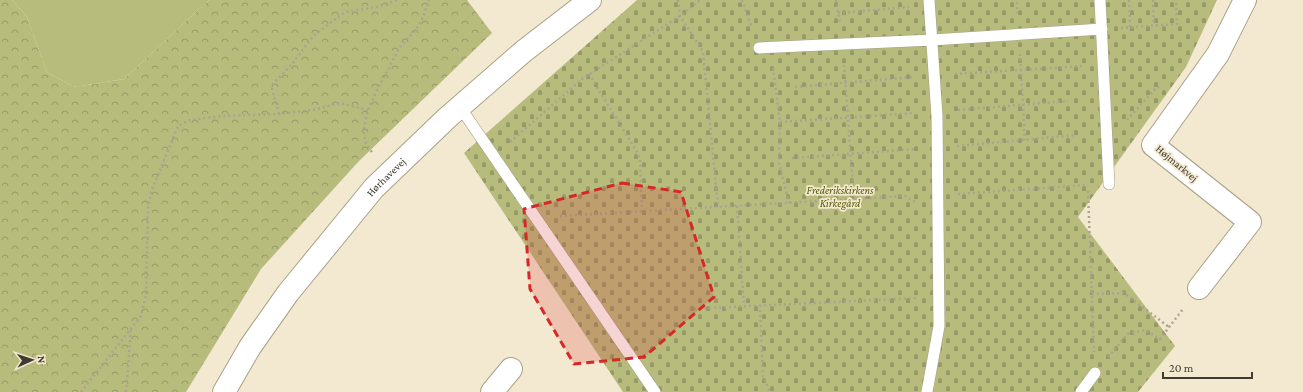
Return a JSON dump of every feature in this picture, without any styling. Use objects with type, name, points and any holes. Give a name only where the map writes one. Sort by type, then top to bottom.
[{"type":"street","name":"Hørhavevej","points":[[224,392],[250,347],[288,293],[374,188],[460,107],[524,51],[590,0]]},
{"type":"street","name":"Højmarkvej","points":[[1199,288],[1250,222],[1153,145],[1218,54],[1245,0]]},
{"type":"street","points":[[492,392],[511,370]]},
{"type":"lane","points":[[927,392],[938,326],[938,200],[934,75],[929,0]]},
{"type":"lane","points":[[1100,0],[1109,184]]},
{"type":"lane","points":[[765,48],[843,43],[932,40],[1102,29]]},
{"type":"lane","points":[[460,107],[655,392]]},
{"type":"lane","points":[[1082,392],[1095,373]]},
{"type":"path","points":[[279,114],[272,89],[273,84],[293,63],[313,36],[345,12],[377,7],[397,0]]},
{"type":"path","points":[[390,173],[368,147],[365,124],[368,110],[379,85],[400,47],[420,24],[428,0]]},
{"type":"path","points":[[678,0],[680,16],[703,52],[718,207]]},
{"type":"path","points":[[494,155],[589,74],[680,16],[700,0]]},
{"type":"path","points":[[742,0],[765,48],[780,122],[779,163],[789,203]]},
{"type":"path","points":[[836,0],[840,29]]},
{"type":"path","points":[[838,12],[911,7],[911,0]]},
{"type":"path","points":[[1129,0],[1130,27]]},
{"type":"path","points":[[1153,0],[1154,26]]},
{"type":"path","points":[[1102,29],[1177,24],[1176,0]]},
{"type":"path","points":[[1017,2],[1025,140]]},
{"type":"path","points":[[843,43],[854,200]]},
{"type":"path","points":[[795,87],[934,75],[1104,64]]},
{"type":"path","points":[[589,74],[637,152],[640,160],[642,210]]},
{"type":"path","points":[[1107,141],[1157,88],[1175,90],[1188,97]]},
{"type":"path","points":[[81,392],[140,316],[146,295],[148,208],[151,192],[178,126],[190,120],[222,116],[279,114],[313,110],[340,103],[368,110]]},
{"type":"path","points":[[540,223],[564,214],[854,200],[906,196],[920,204],[938,200],[1109,184]]},
{"type":"path","points":[[1088,186],[1095,373]]},
{"type":"path","points":[[737,206],[744,306]]},
{"type":"path","points":[[1092,294],[1124,293],[1169,327]]},
{"type":"path","points":[[689,309],[938,297]]},
{"type":"path","points":[[760,305],[763,376],[770,392]]},
{"type":"path","points":[[1095,373],[1128,334],[1145,330],[1160,339],[1181,312]]},
{"type":"path","points":[[126,392],[131,328]]},
{"type":"highlighted area","points":[[622,183],[681,192],[714,297],[644,357],[574,364],[530,289],[524,209]]},
{"type":"green space","points":[[0,0],[12,0],[27,17],[47,72],[74,87],[124,79],[209,0],[467,0],[492,33],[359,161],[261,269],[186,392],[0,392]]},
{"type":"green space","points":[[12,0],[209,0],[124,79],[74,87],[47,72],[27,17]]},
{"type":"green space","name":"Frederikskirkens Kirkegård","points":[[637,0],[1217,0],[1186,67],[1078,217],[1175,346],[1138,392],[623,392],[464,153]]}]
